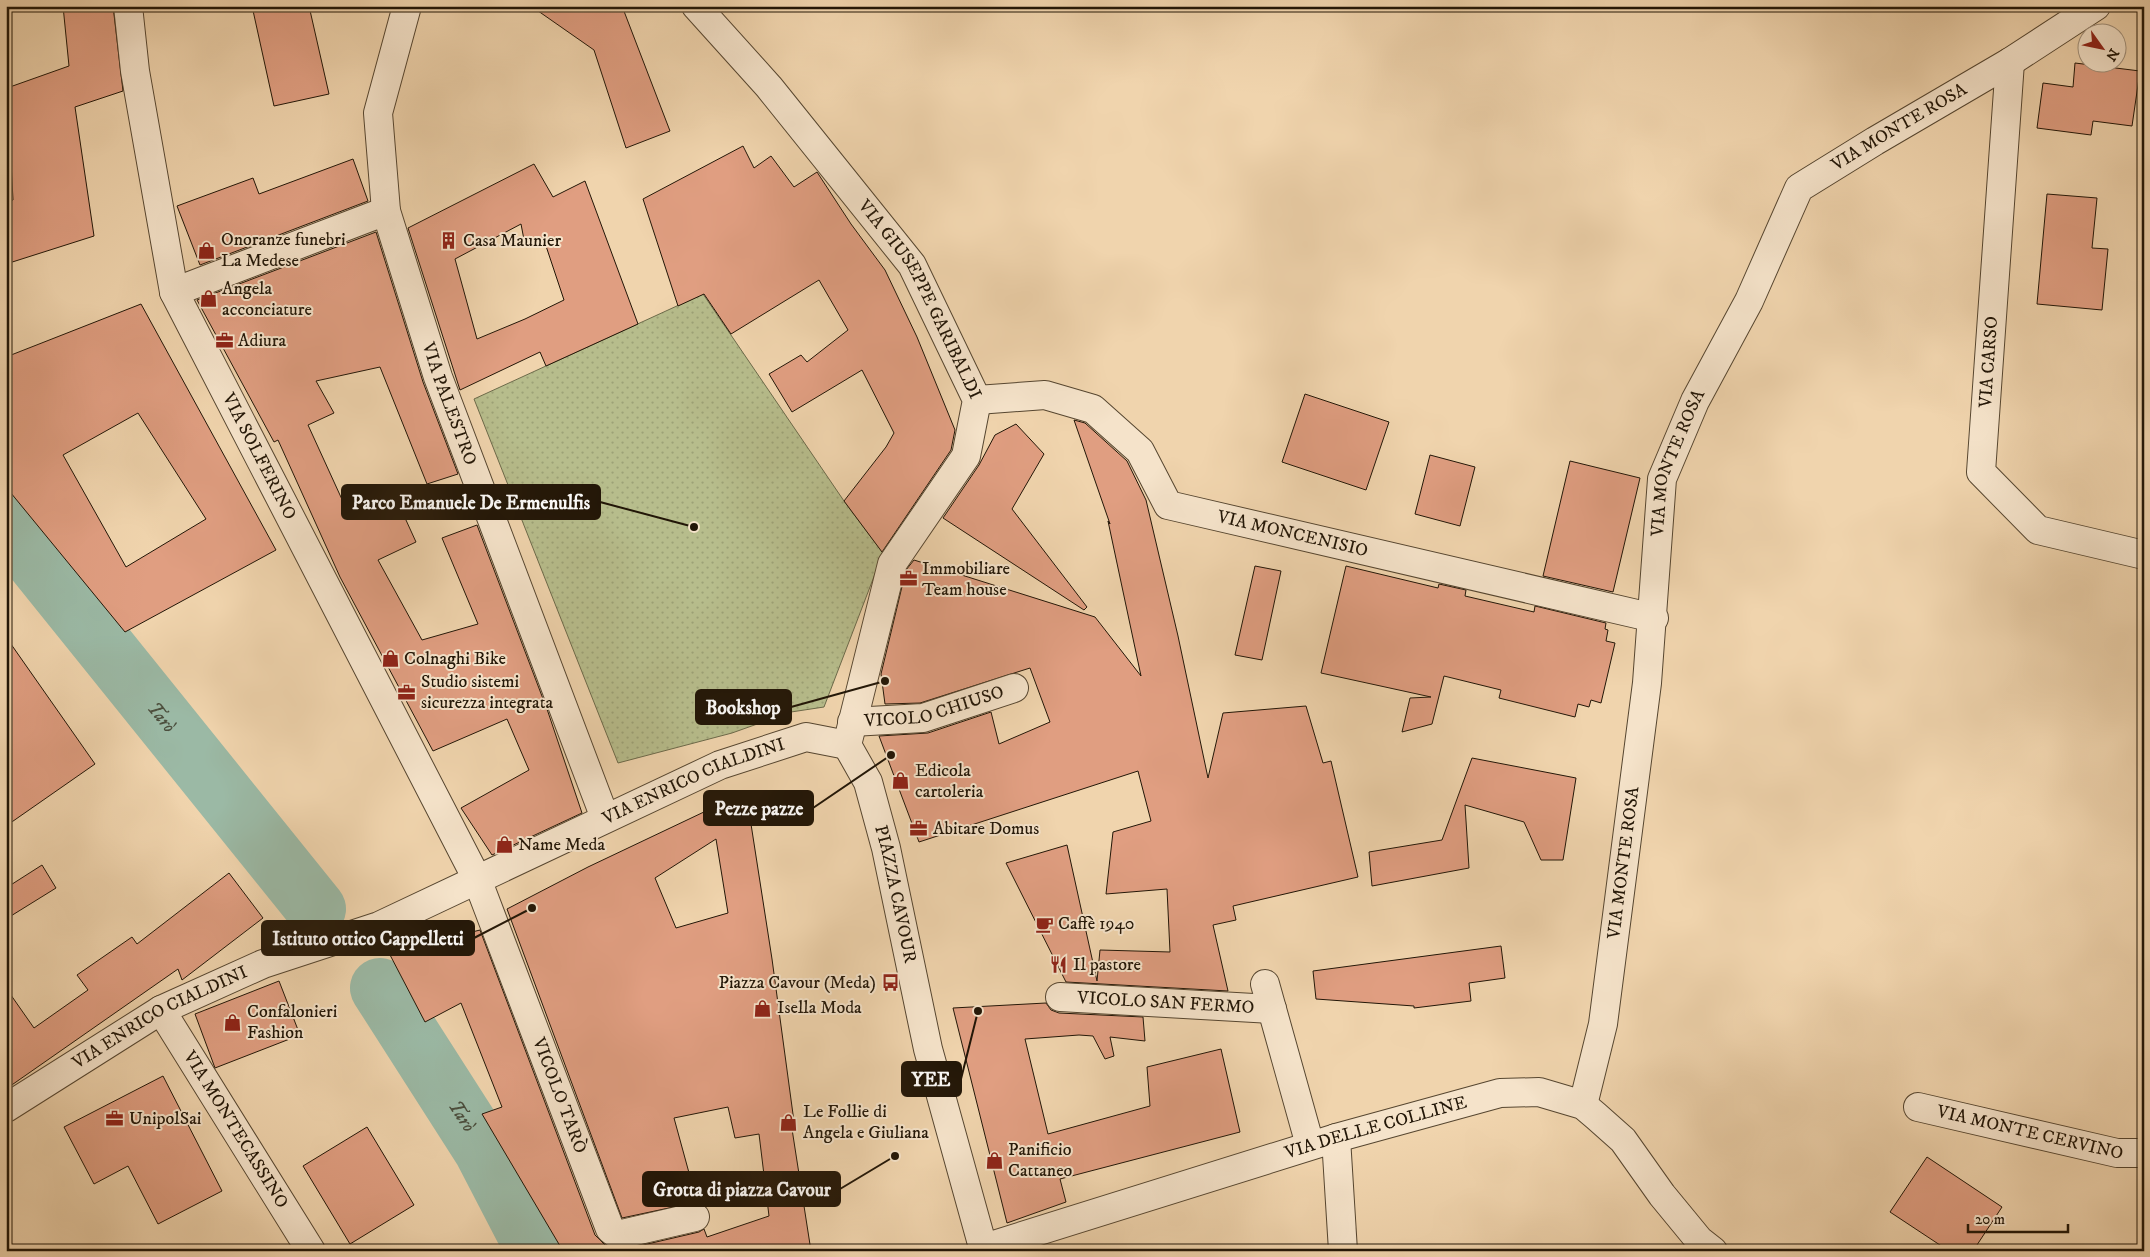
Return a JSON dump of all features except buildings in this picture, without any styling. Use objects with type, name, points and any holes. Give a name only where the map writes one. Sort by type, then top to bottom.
[{"type":"street","name":"VIA SOLFERINO","points":[[128,6],[134,71],[174,292],[477,879]]},
{"type":"street","name":"VIA PALESTRO","points":[[407,6],[378,112],[386,211],[438,377],[605,818]]},
{"type":"street","name":"VIA GIUSEPPE GARIBALDI","points":[[696,6],[769,88],[912,265],[977,400],[966,456],[892,564],[849,733]]},
{"type":"street","name":"VIA MONTE ROSA","points":[[1583,1105],[1603,1024],[1646,692],[1654,618],[1662,479],[1695,402],[1750,301],[1799,188],[2010,62],[2096,6]]},
{"type":"street","name":"VIA CARSO","points":[[2010,62],[1981,472],[2038,530],[2144,555]]},
{"type":"street","points":[[174,292],[386,211]]},
{"type":"street","name":"VIA MONCENISIO","points":[[977,400],[1045,395],[1093,409],[1140,452],[1168,505],[1654,618]]},
{"type":"street","name":"VICOLO CHIUSO","points":[[849,733],[924,718],[1014,688]]},
{"type":"street","name":"VIA ENRICO CIALDINI","points":[[6,1108],[161,1010],[263,964],[379,926],[605,818],[720,766],[806,737],[849,733]]},
{"type":"street","name":"PIAZZA CAVOUR","points":[[849,733],[868,782],[886,848],[928,1049],[984,1249]]},
{"type":"street","name":"VICOLO TARÒ","points":[[477,879],[610,1229],[615,1233],[622,1234],[696,1217]]},
{"type":"street","name":"VICOLO SAN FERMO","points":[[1060,997],[1269,996],[1323,1141],[1343,1251]]},
{"type":"street","name":"VIA MONTECASSINO","points":[[161,1010],[311,1251]]},
{"type":"street","name":"VIA DELLE COLLINE","points":[[984,1249],[1323,1141],[1500,1093],[1539,1092],[1583,1105],[1623,1140],[1662,1195],[1700,1240],[1713,1251]]},
{"type":"street","name":"VIA MONTE CERVINO","points":[[1918,1107],[2117,1153],[2144,1153]]},
{"type":"green space","points":[[703,294],[844,501],[883,553],[824,707],[791,712],[732,733],[618,763],[474,399]]},
{"type":"waterway","name":"Tarò","points":[[6,524],[316,909]]},
{"type":"waterway","name":"Tarò","points":[[380,988],[483,1149],[536,1251]]},
{"type":"place","name":"Casa Maunier","points":[[449,241]]},
{"type":"place","name":"Onoranze funebri La Medese","points":[[207,250]]},
{"type":"place","name":"Angela acconciature","points":[[208,299]]},
{"type":"place","name":"Adiura","points":[[224,341]]},
{"type":"place","name":"Parco Emanuele De Ermenulfis","points":[[694,527]]},
{"type":"place","name":"Immobiliare Team house","points":[[908,579]]},
{"type":"place","name":"Colnaghi Bike","points":[[390,659]]},
{"type":"place","name":"Bookshop","points":[[885,681]]},
{"type":"place","name":"Studio sistemi sicurezza integrata","points":[[407,692]]},
{"type":"place","name":"Pezze pazze","points":[[891,755]]},
{"type":"place","name":"Edicola cartoleria","points":[[901,781]]},
{"type":"place","name":"Abitare Domus","points":[[919,829]]},
{"type":"place","name":"Name Meda","points":[[504,845]]},
{"type":"place","name":"Istituto ottico Cappelletti","points":[[532,908]]},
{"type":"place","name":"Caffè 1940","points":[[1044,924]]},
{"type":"place","name":"Il pastore","points":[[1059,965]]},
{"type":"place","name":"Piazza Cavour (Meda)","points":[[890,983]]},
{"type":"place","name":"Isella Moda","points":[[763,1008]]},
{"type":"place","name":"YEE","points":[[978,1011]]},
{"type":"place","name":"Confalonieri Fashion","points":[[233,1022]]},
{"type":"place","name":"UnipolSai","points":[[115,1119]]},
{"type":"place","name":"Le Follie di Angela e Giuliana","points":[[789,1122]]},
{"type":"place","name":"Grotta di piazza Cavour","points":[[895,1156]]},
{"type":"place","name":"Panificio Cattaneo","points":[[994,1160]]}]
